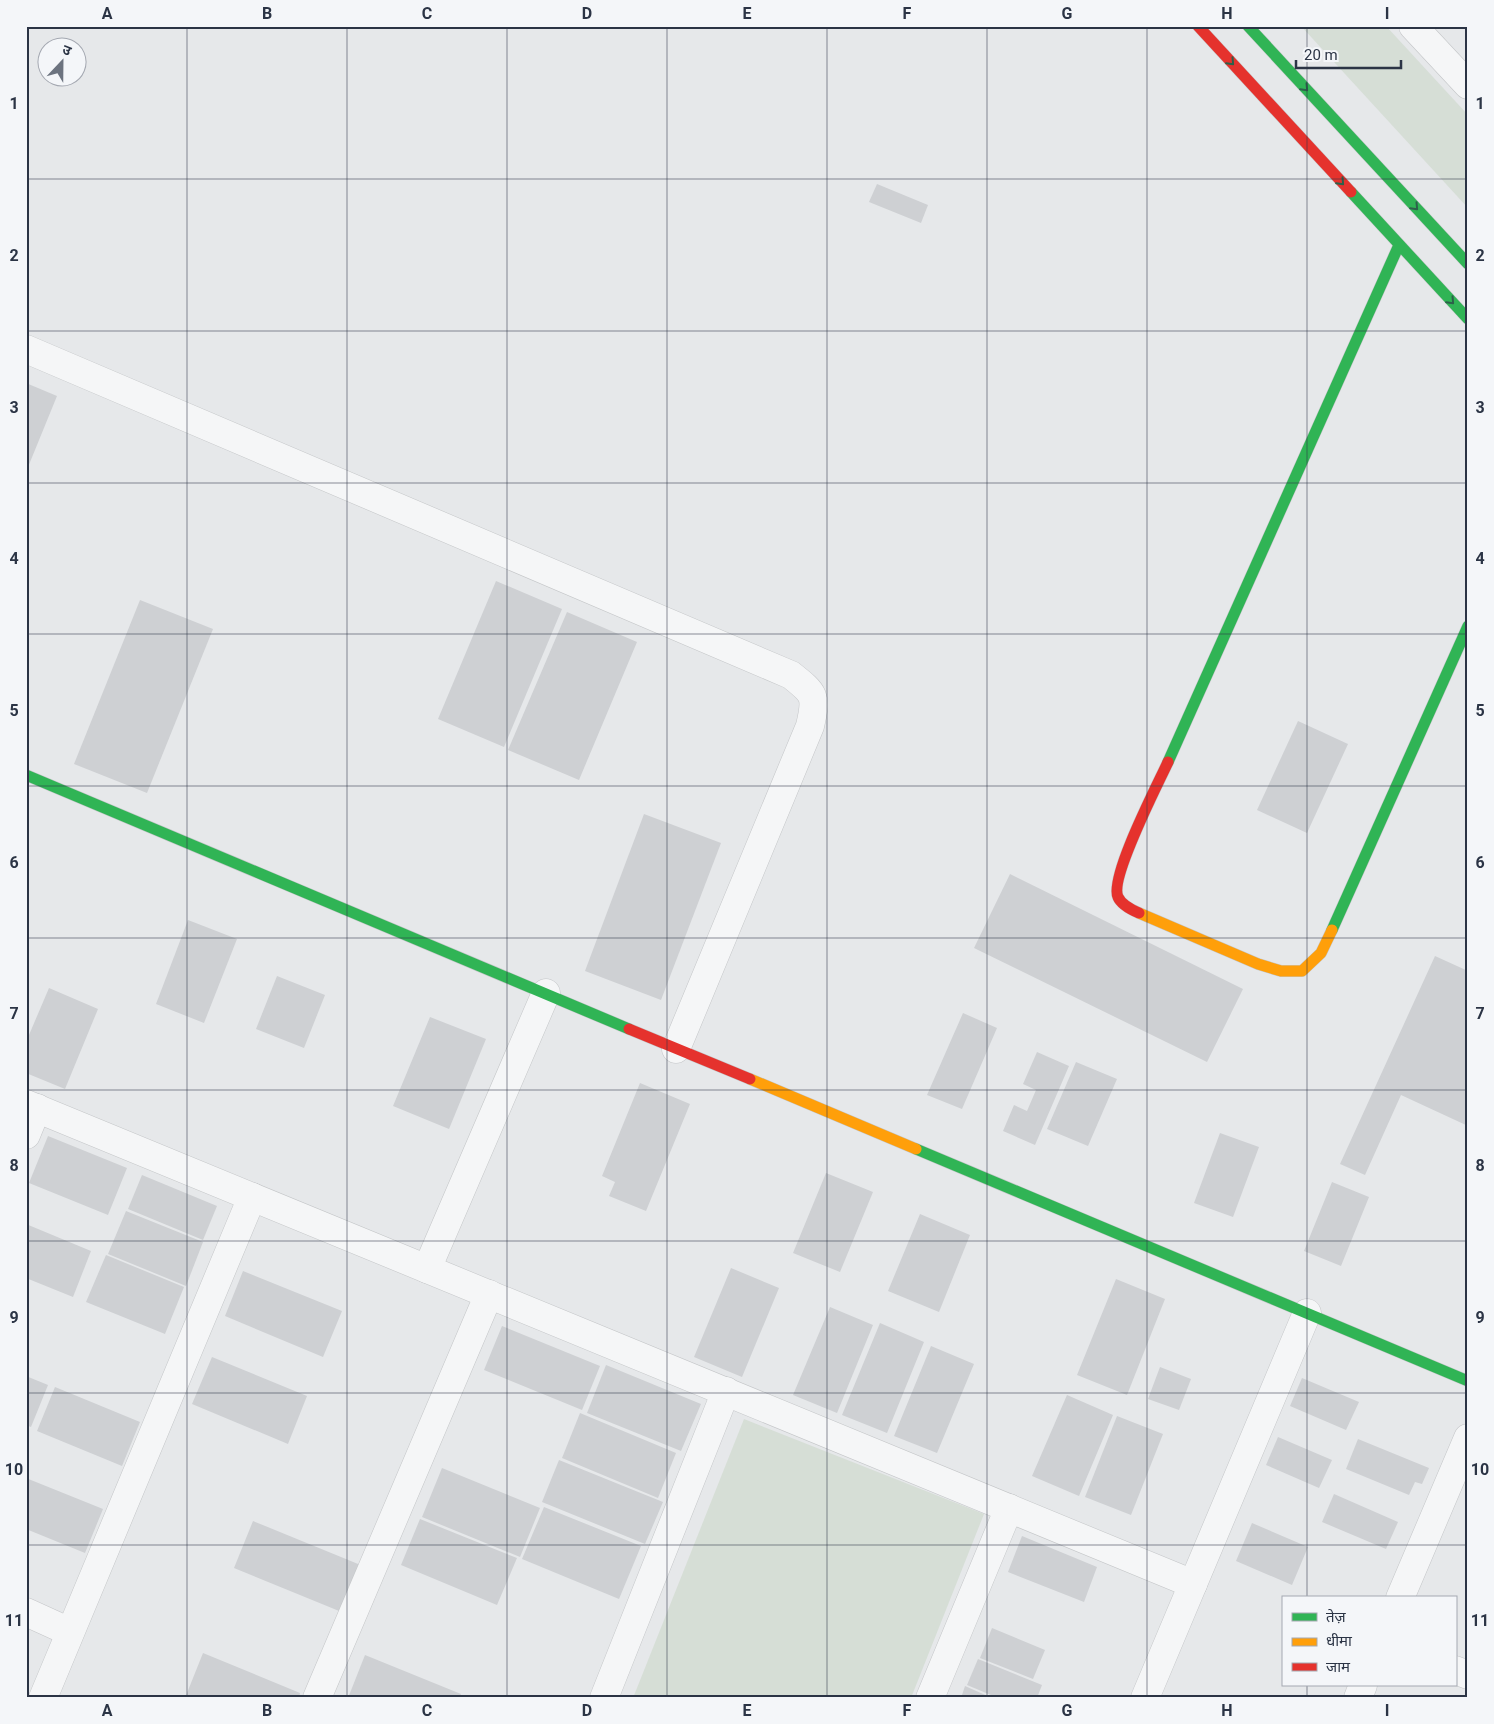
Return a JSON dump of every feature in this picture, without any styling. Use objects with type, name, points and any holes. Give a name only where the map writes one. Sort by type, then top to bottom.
[{"type":"street","points":[[1198,26],[1468,319]]},
{"type":"street","points":[[1248,26],[1468,264]]},
{"type":"street","points":[[1413,26],[1468,85]]},
{"type":"street","points":[[1399,245],[1123,862],[1116,887],[1118,898],[1130,909],[1258,964],[1282,971],[1302,971],[1321,953],[1468,626]]},
{"type":"street","points":[[26,349],[791,675],[810,690],[815,706],[810,726],[676,1048]]},
{"type":"street","points":[[26,776],[1468,1381]]},
{"type":"street","points":[[427,1269],[546,994]]},
{"type":"street","points":[[26,1135],[32,1106],[1193,1584]]},
{"type":"street","points":[[43,1698],[252,1197]]},
{"type":"street","points":[[317,1698],[489,1294]]},
{"type":"street","points":[[1145,1698],[1306,1313]]},
{"type":"street","points":[[604,1698],[726,1392]]},
{"type":"street","points":[[1401,1596],[1468,1438]]},
{"type":"street","points":[[930,1698],[1010,1508]]},
{"type":"street","points":[[26,1612],[70,1632]]},
{"type":"street","points":[[1456,1670],[1468,1675]]},
{"type":"street","points":[[1358,1698],[1363,1686]]},
{"type":"shaded area","points":[[1301,26],[1386,26],[1468,115],[1468,208]]},
{"type":"shaded area","points":[[744,1419],[984,1514],[911,1698],[633,1698]]},
{"type":"building","points":[[877,184],[928,205],[921,223],[869,202]]},
{"type":"building","points":[[26,383],[57,396],[26,472]]},
{"type":"building","points":[[496,581],[562,609],[504,747],[438,719]]},
{"type":"building","points":[[140,600],[213,629],[147,793],[74,764]]},
{"type":"building","points":[[567,612],[637,642],[579,780],[508,750]]},
{"type":"building","points":[[1298,721],[1348,744],[1307,833],[1257,810]]},
{"type":"building","points":[[644,814],[721,843],[661,1000],[585,971]]},
{"type":"building","points":[[1010,874],[1243,989],[1207,1062],[974,948]]},
{"type":"building","points":[[188,920],[237,939],[204,1023],[156,1004]]},
{"type":"building","points":[[1435,956],[1468,971],[1468,1126],[1401,1095],[1365,1175],[1340,1164]]},
{"type":"building","points":[[277,976],[325,995],[304,1048],[256,1029]]},
{"type":"building","points":[[49,988],[98,1009],[65,1089],[26,1073],[26,1042]]},
{"type":"building","points":[[963,1013],[997,1028],[962,1109],[927,1095]]},
{"type":"building","points":[[430,1017],[486,1039],[449,1129],[393,1106]]},
{"type":"building","points":[[1037,1052],[1069,1066],[1035,1145],[1003,1131],[1014,1105],[1027,1111],[1036,1090],[1023,1084]]},
{"type":"building","points":[[1076,1062],[1117,1079],[1088,1146],[1047,1129]]},
{"type":"building","points":[[640,1083],[690,1104],[646,1211],[609,1196],[615,1182],[602,1176]]},
{"type":"building","points":[[1220,1133],[1259,1147],[1233,1217],[1194,1203]]},
{"type":"building","points":[[48,1136],[127,1168],[108,1215],[29,1183]]},
{"type":"building","points":[[826,1173],[873,1192],[840,1272],[793,1253]]},
{"type":"building","points":[[142,1175],[217,1206],[203,1240],[128,1209]]},
{"type":"building","points":[[1332,1182],[1369,1197],[1341,1266],[1304,1251]]},
{"type":"building","points":[[126,1211],[203,1242],[186,1286],[108,1254]]},
{"type":"building","points":[[920,1214],[970,1235],[939,1312],[888,1291]]},
{"type":"building","points":[[26,1224],[91,1251],[73,1297],[26,1278]]},
{"type":"building","points":[[106,1255],[184,1287],[165,1334],[86,1302]]},
{"type":"building","points":[[731,1268],[779,1288],[742,1377],[694,1357]]},
{"type":"building","points":[[243,1271],[342,1311],[323,1357],[225,1316]]},
{"type":"building","points":[[1116,1279],[1165,1299],[1127,1395],[1077,1375]]},
{"type":"building","points":[[830,1307],[873,1325],[837,1413],[793,1395]]},
{"type":"building","points":[[880,1323],[924,1342],[887,1433],[842,1415]]},
{"type":"building","points":[[502,1326],[600,1366],[582,1410],[484,1370]]},
{"type":"building","points":[[931,1346],[974,1364],[937,1453],[894,1436]]},
{"type":"building","points":[[212,1357],[307,1396],[288,1444],[192,1404]]},
{"type":"building","points":[[606,1365],[701,1404],[681,1451],[587,1413]]},
{"type":"building","points":[[1160,1367],[1191,1379],[1179,1410],[1148,1399]]},
{"type":"building","points":[[26,1376],[48,1385],[31,1427],[26,1425]]},
{"type":"building","points":[[1302,1378],[1359,1402],[1346,1430],[1290,1406]]},
{"type":"building","points":[[55,1387],[140,1422],[122,1466],[37,1431]]},
{"type":"building","points":[[1067,1395],[1113,1415],[1079,1496],[1032,1476]]},
{"type":"building","points":[[580,1413],[676,1453],[658,1498],[562,1458]]},
{"type":"building","points":[[1117,1416],[1163,1434],[1131,1515],[1085,1497]]},
{"type":"building","points":[[1278,1437],[1332,1460],[1319,1488],[1266,1465]]},
{"type":"building","points":[[1358,1439],[1429,1468],[1422,1484],[1415,1482],[1409,1495],[1346,1469]]},
{"type":"building","points":[[559,1460],[663,1502],[645,1544],[542,1502]]},
{"type":"building","points":[[442,1468],[540,1508],[520,1557],[422,1517]]},
{"type":"building","points":[[26,1478],[103,1509],[85,1553],[26,1529]]},
{"type":"building","points":[[1334,1494],[1398,1522],[1386,1549],[1322,1522]]},
{"type":"building","points":[[544,1507],[641,1546],[619,1599],[522,1559]]},
{"type":"building","points":[[420,1519],[517,1558],[497,1605],[401,1565]]},
{"type":"building","points":[[253,1521],[363,1566],[344,1613],[234,1568]]},
{"type":"building","points":[[1252,1523],[1308,1547],[1292,1585],[1236,1561]]},
{"type":"building","points":[[1022,1536],[1097,1567],[1084,1602],[1008,1572]]},
{"type":"building","points":[[992,1628],[1045,1650],[1033,1679],[980,1658]]},
{"type":"building","points":[[203,1653],[300,1693],[299,1698],[185,1698]]},
{"type":"building","points":[[365,1655],[461,1694],[459,1698],[348,1698]]},
{"type":"building","points":[[978,1659],[1042,1685],[1037,1698],[998,1698],[967,1685]]},
{"type":"building","points":[[965,1686],[992,1698],[961,1698]]},
{"type":"traffic: fast","points":[[1248,26],[1468,264]]},
{"type":"traffic: fast","points":[[1351,192],[1468,319]]},
{"type":"traffic: fast","points":[[1168,762],[1399,245]]},
{"type":"traffic: fast","points":[[1332,930],[1468,626]]},
{"type":"traffic: fast","points":[[26,775],[629,1029]]},
{"type":"traffic: fast","points":[[916,1149],[1468,1381]]},
{"type":"traffic: slow","points":[[1139,913],[1258,964],[1281,971],[1302,971],[1321,953],[1332,930]]},
{"type":"traffic: slow","points":[[750,1079],[916,1149]]},
{"type":"traffic: jam","points":[[1198,26],[1351,192]]},
{"type":"traffic: jam","points":[[1139,913],[1119,900],[1117,887],[1127,852],[1168,762]]},
{"type":"traffic: jam","points":[[629,1029],[750,1079]]}]
